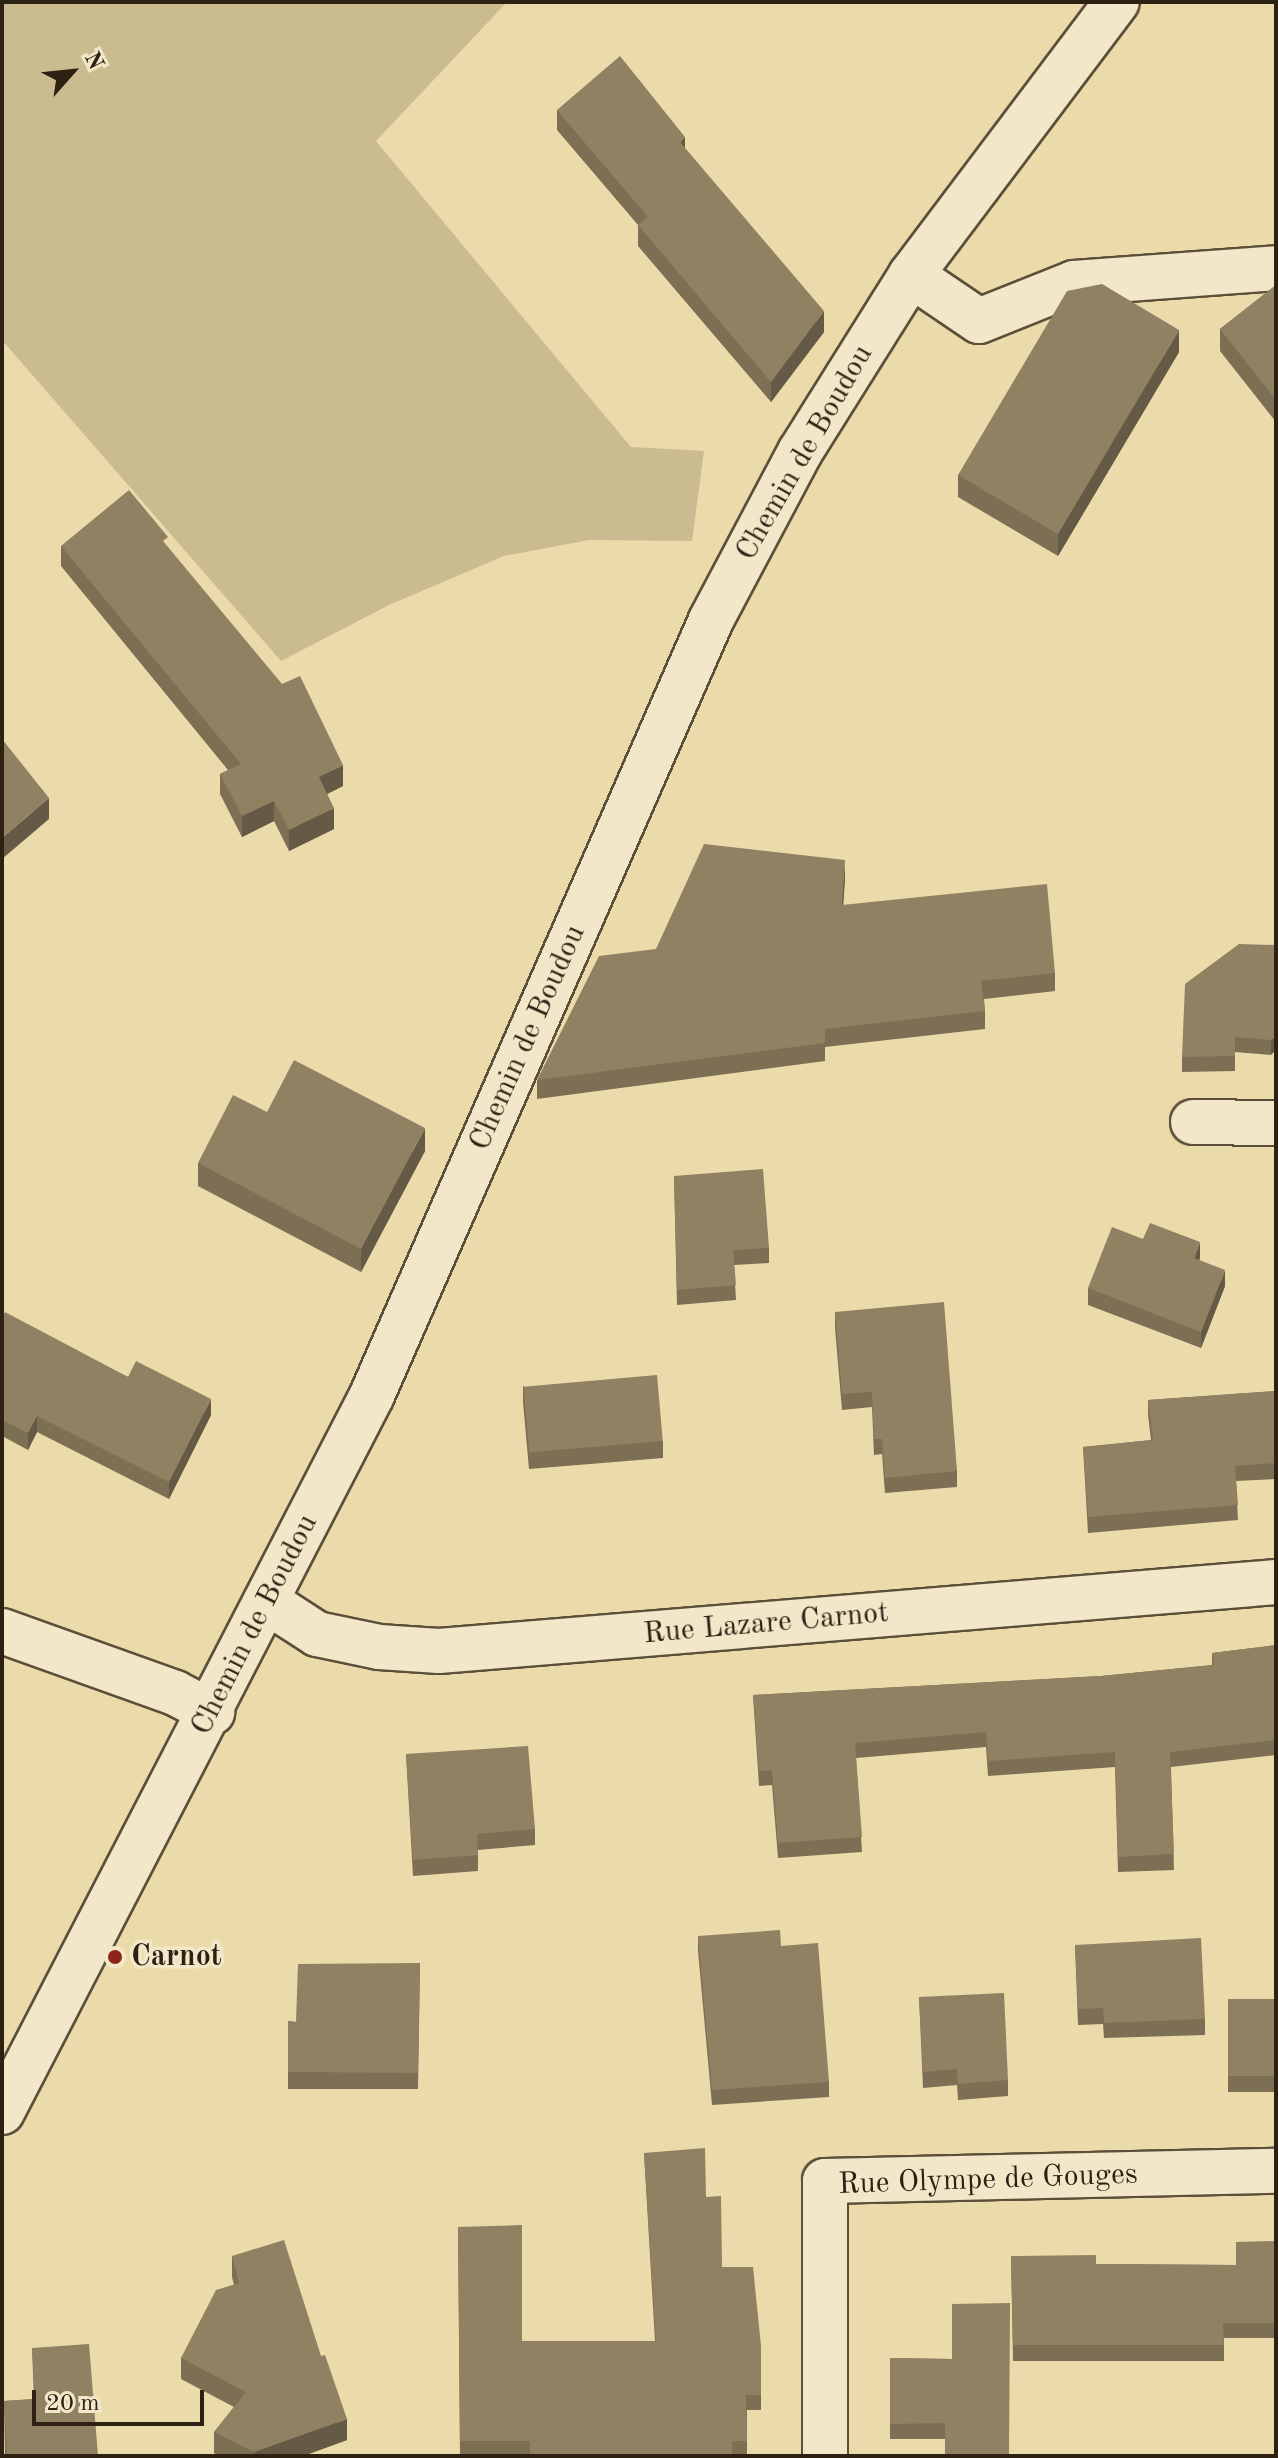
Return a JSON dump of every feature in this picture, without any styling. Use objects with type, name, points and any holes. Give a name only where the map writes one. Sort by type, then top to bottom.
[{"type":"street","name":"Chemin de Boudou","points":[[2,2112],[212,1712],[372,1395],[711,620],[800,452],[911,275],[1117,2]]},
{"type":"street","points":[[911,275],[979,321],[1074,283],[1276,268]]},
{"type":"street","points":[[1193,1122],[1276,1123]]},
{"type":"street","name":"Rue Lazare Carnot","points":[[266,1601],[317,1634],[379,1647],[439,1651],[1276,1582]]},
{"type":"street","points":[[2,1631],[175,1693],[212,1712]]},
{"type":"street","name":"Rue Olympe de Gouges","points":[[825,2456],[825,2181],[1276,2171]]},
{"type":"shaded area","points":[[2,2],[507,2],[376,141],[631,447],[704,451],[692,541],[589,540],[504,556],[389,605],[281,661],[2,340]]},
{"type":"building","points":[[620,56],[685,137],[680,142],[824,311],[771,382],[638,225],[648,217],[557,110]]},
{"type":"building","points":[[1102,284],[1179,330],[1058,534],[958,475],[1067,291]]},
{"type":"building","points":[[1276,285],[1276,400],[1220,329]]},
{"type":"building","points":[[129,490],[168,537],[163,541],[282,684],[300,676],[343,765],[319,777],[334,808],[289,830],[274,801],[242,816],[220,774],[241,764],[61,546]]},
{"type":"building","points":[[2,739],[49,798],[2,838]]},
{"type":"building","points":[[704,844],[845,860],[842,905],[1047,884],[1055,973],[981,981],[985,1011],[825,1029],[825,1043],[537,1080],[599,956],[656,949]]},
{"type":"building","points":[[1239,944],[1276,945],[1276,1035],[1271,1040],[1235,1037],[1235,1056],[1182,1057],[1185,984]]},
{"type":"building","points":[[294,1060],[425,1128],[361,1249],[198,1163],[233,1095],[267,1112]]},
{"type":"building","points":[[763,1169],[769,1248],[733,1250],[736,1285],[677,1290],[674,1176]]},
{"type":"building","points":[[1150,1223],[1200,1242],[1194,1258],[1225,1270],[1201,1332],[1088,1288],[1112,1227],[1143,1239]]},
{"type":"building","points":[[944,1302],[957,1471],[885,1478],[882,1439],[874,1439],[872,1392],[842,1394],[835,1312]]},
{"type":"building","points":[[5,1312],[128,1377],[136,1361],[211,1399],[169,1482],[37,1416],[28,1433],[2,1420],[2,1319]]},
{"type":"building","points":[[657,1375],[663,1441],[529,1452],[524,1387]]},
{"type":"building","points":[[1276,1391],[1276,1463],[1235,1466],[1238,1505],[1088,1517],[1083,1447],[1153,1440],[1148,1400]]},
{"type":"building","points":[[1276,1645],[1276,1740],[1170,1752],[1174,1854],[1118,1857],[1115,1752],[988,1761],[986,1732],[855,1743],[862,1837],[778,1843],[772,1770],[759,1771],[753,1695],[1101,1676],[1214,1665],[1212,1653]]},
{"type":"building","points":[[528,1746],[535,1829],[477,1834],[478,1855],[413,1860],[406,1754]]},
{"type":"building","points":[[780,1930],[781,1946],[818,1943],[829,2082],[712,2090],[698,1936]]},
{"type":"building","points":[[1201,1938],[1205,2019],[1104,2023],[1103,2008],[1078,2009],[1075,1945]]},
{"type":"building","points":[[420,1963],[418,2073],[288,2072],[288,2021],[296,2022],[298,1964]]},
{"type":"building","points":[[1004,1993],[1008,2080],[958,2084],[957,2069],[923,2072],[919,1997]]},
{"type":"building","points":[[1228,1999],[1276,1999],[1276,2076],[1228,2076]]},
{"type":"building","points":[[705,2148],[706,2197],[721,2196],[722,2267],[753,2267],[761,2346],[761,2395],[746,2395],[747,2441],[732,2441],[732,2456],[530,2456],[530,2441],[460,2441],[458,2227],[522,2225],[522,2341],[656,2341],[644,2153]]},
{"type":"building","points":[[284,2240],[321,2356],[325,2355],[347,2419],[254,2452],[214,2432],[246,2392],[181,2358],[216,2290],[239,2283],[232,2256]]},
{"type":"building","points":[[1276,2241],[1276,2323],[1223,2323],[1224,2345],[1013,2345],[1011,2256],[1096,2255],[1096,2264],[1236,2265],[1236,2242]]},
{"type":"building","points":[[1010,2303],[1009,2456],[945,2456],[945,2423],[890,2424],[890,2358],[952,2359],[952,2304]]},
{"type":"building","points":[[89,2344],[98,2456],[7,2456],[4,2401],[35,2399],[32,2348]]},
{"type":"place","name":"Carnot","points":[[115,1957]]}]
